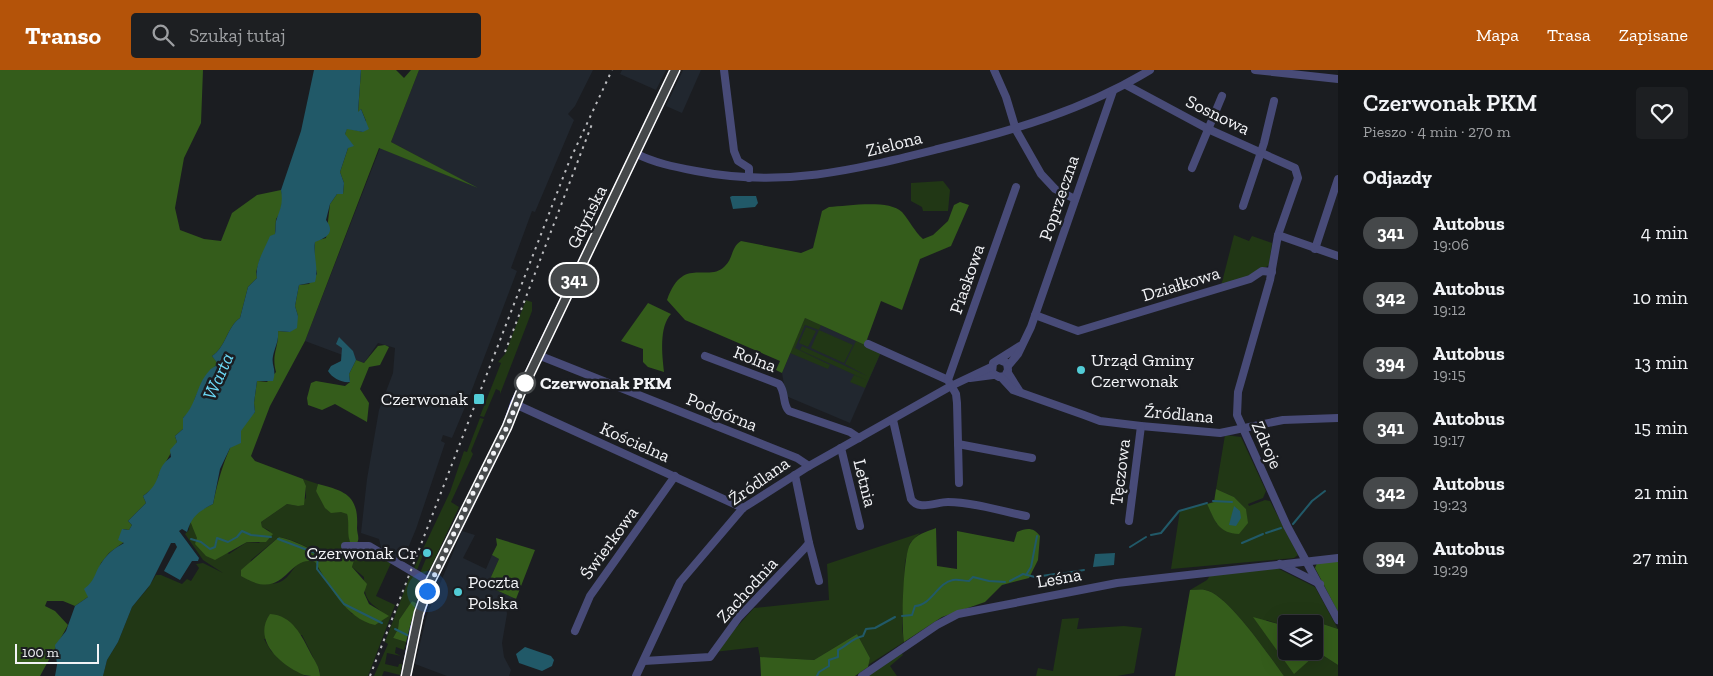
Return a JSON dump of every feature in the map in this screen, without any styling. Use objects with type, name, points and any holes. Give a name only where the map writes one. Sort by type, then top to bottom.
[{"type":"main road","name":"Gdyńska","points":[[406,676],[419,613],[430,582],[507,427],[515,404],[538,355],[675,70]]},
{"type":"street","points":[[724,70],[734,150],[738,161],[749,168],[749,178]]},
{"type":"street","points":[[994,70],[1006,97],[1016,130],[1045,179],[1061,192],[1075,199]]},
{"type":"street","name":"Zielona","points":[[635,153],[649,160],[689,170],[749,178],[800,178],[834,174],[1016,130],[1113,91],[1150,70]]},
{"type":"street","points":[[1255,70],[1338,79]]},
{"type":"street","name":"Sosnowa","points":[[1126,85],[1208,129],[1298,171],[1278,235]]},
{"type":"street","name":"Poprzeczna","points":[[1035,316],[1113,91]]},
{"type":"street","points":[[1192,168],[1222,96]]},
{"type":"street","points":[[1243,206],[1261,153],[1274,100]]},
{"type":"street","points":[[1315,249],[1338,179]]},
{"type":"street","name":"Piaskowa","points":[[949,383],[1016,187]]},
{"type":"street","points":[[1272,272],[1278,235],[1338,256]]},
{"type":"street","name":"Działkowa","points":[[1035,316],[1078,331],[1250,279],[1262,271],[1272,272]]},
{"type":"street","name":"Zdroje","points":[[1272,272],[1238,392],[1236,408],[1242,430],[1287,526],[1338,620]]},
{"type":"street","points":[[1000,371],[1020,346],[1035,316]]},
{"type":"street","points":[[868,344],[949,383],[957,403],[959,483]]},
{"type":"street","points":[[1000,371],[1000,360],[1020,346]]},
{"type":"street","name":"Podgórna","points":[[538,355],[797,458],[809,466]]},
{"type":"street","name":"Rolna","points":[[705,356],[779,384],[782,387],[785,405],[789,411],[850,432],[859,438]]},
{"type":"street","name":"Źródlana","points":[[636,676],[680,582],[742,508],[809,466],[893,420],[949,383],[1000,371],[1013,390],[1100,421],[1141,426],[1220,433],[1242,430],[1283,420],[1338,418]]},
{"type":"street","name":"Kościelna","points":[[515,404],[742,508]]},
{"type":"street","points":[[893,420],[912,501],[921,506],[959,503],[1026,516]]},
{"type":"street","name":"Tęczowa","points":[[1129,521],[1141,426]]},
{"type":"street","points":[[958,444],[1032,458]]},
{"type":"street","name":"Letnia","points":[[841,448],[860,526]]},
{"type":"street","points":[[794,475],[819,581]]},
{"type":"street","name":"Świerkowa","points":[[575,631],[590,596],[675,476]]},
{"type":"street","name":"Zachodnia","points":[[644,661],[710,657],[740,617],[809,543]]},
{"type":"street","points":[[346,546],[369,546],[430,582]]},
{"type":"street","name":"Leśna","points":[[862,676],[937,625],[958,614],[1116,583],[1338,558]]},
{"type":"street","points":[[1280,564],[1320,584]]},
{"type":"shaded area","points":[[419,70],[593,70],[575,106],[568,114],[574,120],[535,212],[532,211],[511,268],[517,271],[452,438],[443,435],[441,441],[445,443],[416,529],[406,553],[399,560],[382,551],[379,539],[361,533],[367,479],[379,410],[393,373],[395,348],[378,343],[364,363],[305,341],[380,148],[471,185],[391,142]]},
{"type":"shaded area","points":[[622,70],[666,70],[656,90],[620,74]]},
{"type":"shaded area","points":[[683,70],[701,70],[682,113],[666,106]]},
{"type":"shaded area","points":[[805,318],[881,352],[850,423],[786,396],[782,373]]},
{"type":"shaded area","points":[[462,531],[475,535],[463,558],[486,569],[492,555],[499,559],[487,586],[516,599],[513,606],[506,606],[507,614],[502,643],[504,657],[511,670],[509,676],[447,676],[415,664],[427,615]]},
{"type":"green space","points":[[0,70],[203,70],[201,123],[184,158],[175,208],[180,230],[204,239],[221,241],[232,213],[257,195],[281,190],[283,199],[280,213],[276,219],[275,234],[260,259],[256,272],[257,278],[248,287],[240,318],[232,326],[220,348],[212,356],[218,363],[204,379],[195,398],[193,408],[183,418],[183,429],[175,436],[177,442],[158,476],[157,485],[143,496],[146,503],[128,521],[132,525],[129,530],[123,529],[124,542],[109,553],[101,563],[88,597],[75,606],[63,601],[47,601],[45,606],[55,611],[68,625],[40,676],[0,676]]},
{"type":"green space","points":[[361,70],[396,70],[404,78],[411,70],[419,70],[391,142],[478,188],[379,148],[305,341],[270,406],[251,456],[255,461],[303,479],[306,486],[304,505],[287,504],[261,522],[262,527],[273,534],[266,542],[247,542],[215,560],[206,556],[195,544],[197,538],[190,521],[195,513],[213,504],[227,455],[246,421],[255,412],[254,403],[257,381],[267,382],[276,372],[274,360],[278,331],[290,332],[298,316],[295,306],[299,285],[309,284],[317,274],[314,261],[315,241],[326,238],[330,204],[337,194],[343,194],[344,183],[340,172],[348,148],[345,134],[347,128],[363,132],[366,121],[361,109],[358,113]]},
{"type":"green space","points":[[943,181],[950,190],[948,211],[923,211],[922,207],[911,201],[911,183]]},
{"type":"green space","points":[[960,202],[969,205],[951,246],[920,259],[902,310],[881,301],[865,345],[805,318],[782,373],[776,370],[780,361],[685,320],[667,300],[673,286],[680,278],[696,272],[718,271],[725,266],[735,246],[741,241],[801,253],[813,248],[822,211],[829,207],[878,204],[896,208],[902,212],[923,239],[933,235],[948,221],[954,205]]},
{"type":"green space","points":[[1234,235],[1249,241],[1252,236],[1272,243],[1269,265],[1250,278],[1221,286]]},
{"type":"green space","points":[[526,300],[532,302],[532,311],[502,389],[500,394],[500,391],[496,389],[484,417],[480,416],[501,363],[498,362],[505,354]]},
{"type":"green space","points":[[648,303],[671,314],[667,319],[663,333],[664,372],[648,367],[643,362],[643,349],[621,341]]},
{"type":"green space","points":[[805,318],[821,325],[819,330],[805,325],[795,348],[830,365],[828,369],[790,353]]},
{"type":"green space","points":[[806,327],[816,331],[808,347],[799,343]]},
{"type":"green space","points":[[819,330],[853,345],[844,363],[811,348]]},
{"type":"green space","points":[[856,341],[881,352],[865,388],[850,382],[854,375],[866,380],[800,350],[802,346],[867,376],[845,364]]},
{"type":"green space","points":[[385,345],[389,347],[380,365],[369,367],[360,389],[369,403],[367,422],[335,404],[322,410],[308,405],[307,398],[311,383],[316,381],[345,386],[350,382],[349,374],[356,360],[364,363],[378,346]]},
{"type":"green space","points":[[480,418],[484,419],[471,451],[473,454],[451,502],[459,507],[431,567],[424,575],[420,573],[430,549],[426,548],[417,570],[414,568],[450,492],[464,451],[467,452]]},
{"type":"green space","points":[[1225,435],[1241,437],[1266,491],[1263,498],[1248,504],[1249,506],[1265,500],[1270,501],[1298,555],[1294,558],[1171,569],[1180,510],[1207,504],[1217,524],[1247,523],[1246,509],[1234,497],[1216,489]]},
{"type":"green space","points":[[303,479],[318,484],[316,491],[347,514],[350,524],[349,540],[391,563],[376,596],[395,605],[368,676],[320,676],[320,671],[302,635],[264,639],[271,651],[305,676],[103,676],[107,660],[118,642],[132,607],[156,575],[161,575],[182,584],[187,579],[191,581],[199,568],[196,564],[203,563],[223,573],[203,560],[185,534],[189,530],[190,521],[192,526],[229,554],[247,542],[259,543],[270,531],[262,527],[261,522],[287,504],[298,506],[306,498],[306,486]],"holes":[[[279,537],[323,554],[353,560],[352,567],[364,577],[365,592],[369,601],[388,617],[352,614],[335,593],[315,562],[308,561],[298,564],[280,582],[264,584],[248,580],[251,560]]]},
{"type":"green space","points":[[318,484],[336,489],[349,497],[353,502],[357,517],[357,543],[351,544],[348,533],[347,514],[341,512],[331,513],[325,508],[316,491]]},
{"type":"green space","points":[[1216,489],[1234,497],[1246,509],[1248,523],[1239,534],[1222,529],[1212,516],[1207,504],[1214,502]]},
{"type":"green space","points":[[936,528],[937,566],[957,569],[957,531],[1014,542],[1017,532],[1027,529],[1032,530],[1040,536],[1038,560],[1029,578],[1002,585],[985,602],[942,617],[904,642],[903,592],[908,551],[910,544],[915,538]]},
{"type":"green space","points":[[920,533],[910,543],[905,562],[902,628],[904,642],[868,665],[870,658],[857,634],[814,660],[760,657],[758,647],[714,652],[754,608],[829,600],[827,564]]},
{"type":"green space","points":[[279,537],[291,540],[317,552],[354,560],[352,567],[367,584],[364,593],[369,604],[389,616],[375,625],[355,616],[339,600],[315,562],[305,561],[277,582],[268,584],[256,583],[241,576],[241,570]]},
{"type":"green space","points":[[496,538],[535,550],[516,599],[487,586],[499,559],[492,555],[497,545]]},
{"type":"green space","points":[[1338,560],[1338,612],[1315,568],[1317,563]]},
{"type":"green space","points":[[1277,568],[1315,587],[1338,629],[1323,624],[1323,615],[1278,615],[1278,624],[1266,620],[1278,643],[1278,660],[1287,660],[1294,673],[1310,660],[1323,660],[1324,656],[1338,665],[1338,676],[1284,676],[1248,627],[1225,602],[1205,590],[1190,590],[1207,580],[1211,574]]},
{"type":"green space","points":[[411,573],[423,584],[416,603],[412,601],[399,620],[398,629],[393,638],[406,642],[404,650],[396,647],[395,653],[401,656],[387,653],[385,664],[398,667],[399,664],[402,664],[400,675],[384,671],[382,676],[374,676],[388,644],[385,642]]},
{"type":"green space","points":[[1190,590],[1205,590],[1225,602],[1248,627],[1284,676],[1175,676]]},
{"type":"green space","points":[[412,601],[416,603],[406,642],[393,638],[398,629],[399,620]]},
{"type":"green space","points":[[270,614],[284,618],[295,628],[304,640],[317,665],[320,676],[304,675],[295,671],[271,650],[264,633],[265,624]]},
{"type":"green space","points":[[1253,617],[1278,624],[1278,652]]},
{"type":"green space","points":[[1079,618],[1077,629],[1124,626],[1142,628],[1134,673],[1117,676],[1036,676],[1038,668],[1053,671],[1062,619]]},
{"type":"green space","points":[[1323,624],[1338,629],[1338,665],[1324,656]]},
{"type":"green space","points":[[857,634],[870,658],[868,667],[855,676],[761,676],[760,657],[814,660]]},
{"type":"green space","points":[[901,652],[903,655],[890,666],[897,676],[868,676]]},
{"type":"green space","points":[[1284,660],[1310,660],[1294,674]]},
{"type":"water","name":"Warta","points":[[314,70],[361,70],[358,112],[361,109],[369,129],[363,132],[347,129],[345,134],[354,146],[348,148],[340,172],[344,183],[343,194],[337,194],[330,204],[326,220],[330,228],[329,234],[315,242],[315,282],[299,285],[295,306],[298,316],[297,328],[290,332],[278,331],[273,359],[273,381],[257,381],[254,403],[255,412],[241,431],[241,443],[230,448],[220,469],[213,504],[196,515],[187,532],[182,529],[179,531],[199,558],[198,561],[192,561],[180,580],[164,571],[177,547],[175,543],[171,543],[150,585],[132,607],[118,642],[107,660],[103,676],[55,676],[57,665],[55,645],[66,631],[75,606],[88,597],[84,589],[93,579],[104,559],[124,543],[118,540],[122,529],[129,530],[132,525],[128,521],[146,503],[143,496],[154,486],[162,467],[171,457],[170,450],[177,442],[175,436],[183,429],[183,418],[191,407],[201,382],[210,370],[218,364],[212,356],[220,348],[232,326],[240,318],[248,287],[257,278],[256,273],[260,257],[270,236],[275,234],[282,198],[281,190],[301,131]]},
{"type":"water","points":[[756,196],[758,203],[755,207],[733,209],[730,197]]},
{"type":"water","points":[[339,337],[353,351],[356,360],[349,374],[350,382],[338,380],[328,371],[331,366],[341,361],[342,348],[336,344]]},
{"type":"water","points":[[1234,506],[1240,511],[1241,518],[1236,526],[1229,525]]},
{"type":"water","points":[[1115,553],[1114,565],[1093,567],[1095,554]]},
{"type":"water","points":[[525,647],[551,656],[554,660],[552,666],[542,671],[519,663],[516,654]]},
{"type":"waterway","points":[[1293,524],[1312,501],[1325,491]]},
{"type":"waterway","points":[[1213,501],[1232,502]]},
{"type":"waterway","points":[[1151,535],[1161,533],[1179,511],[1207,503]]},
{"type":"waterway","points":[[1266,533],[1281,528]]},
{"type":"waterway","points":[[191,539],[201,542],[210,549],[215,547],[217,538],[228,542],[237,537],[242,531],[251,535],[271,537]]},
{"type":"waterway","points":[[1242,543],[1263,534]]},
{"type":"waterway","points":[[1026,575],[1031,567],[1037,536]]},
{"type":"waterway","points":[[1130,547],[1146,537]]},
{"type":"waterway","points":[[278,539],[318,554],[317,569],[344,604],[382,623]]},
{"type":"waterway","points":[[1060,574],[1084,570]]},
{"type":"waterway","points":[[1010,581],[1023,574],[1035,577],[1055,574]]},
{"type":"waterway","points":[[902,616],[912,615],[915,606],[926,602],[943,585],[953,580],[969,581],[973,577],[1005,582]]},
{"type":"waterway","points":[[817,676],[819,672],[829,666],[829,660],[838,657],[838,650],[856,638],[863,636],[866,629],[875,628],[895,617]]},
{"type":"waterway","points":[[395,629],[407,635]]},
{"type":"railway","points":[[370,676],[569,162],[612,70]]},
{"type":"railway","points":[[505,352],[592,124]]},
{"type":"bus line","name":"341","points":[[406,676],[419,613],[430,582],[507,427],[515,404],[675,70]]},
{"type":"place","name":"Urząd Gminy Czerwonak","points":[[1081,370]]},
{"type":"place","name":"Czerwonak PKM","points":[[525,383]]},
{"type":"place","name":"Czerwonak","points":[[479,399]]},
{"type":"place","name":"Czerwonak Cr","points":[[427,553]]},
{"type":"place","name":"Poczta Polska","points":[[458,592]]},
{"type":"route","points":[[427,591],[469,501],[477,489],[507,427],[525,383]]}]
